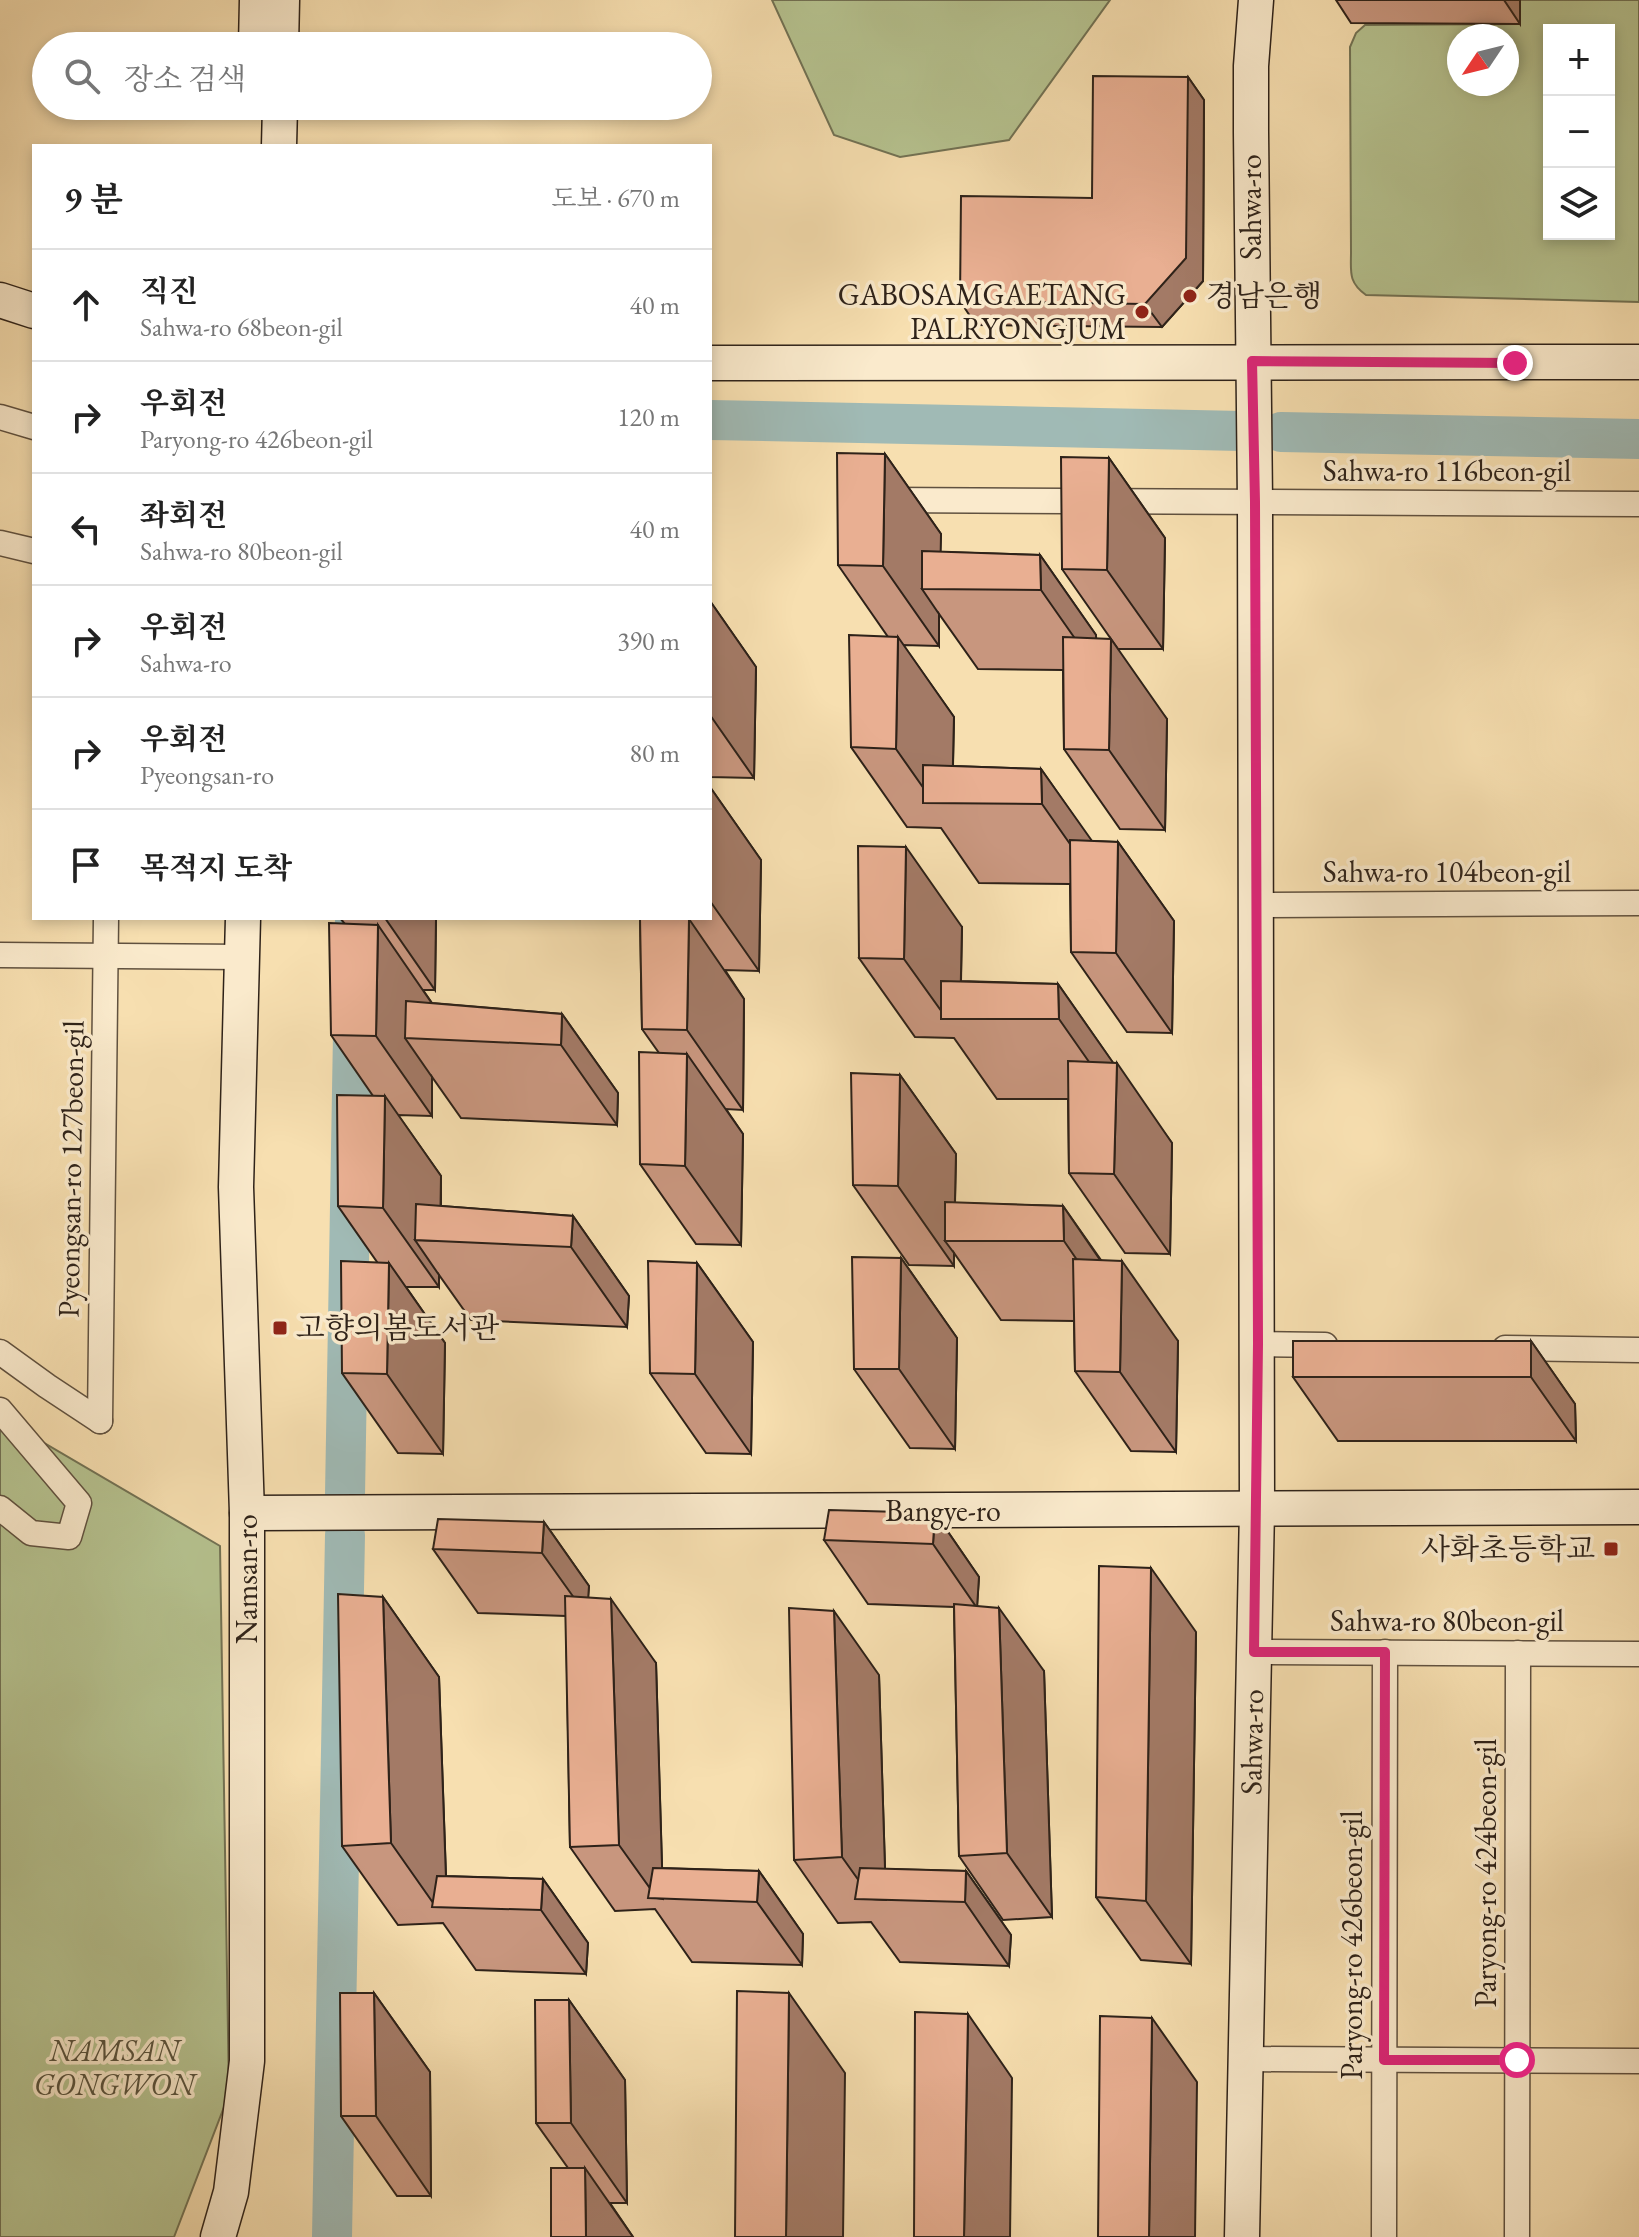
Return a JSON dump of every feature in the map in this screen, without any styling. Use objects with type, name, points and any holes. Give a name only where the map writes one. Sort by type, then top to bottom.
[{"type":"main road","points":[[256,32],[257,0]]},
{"type":"main road","points":[[281,32],[282,0]]},
{"type":"main road","name":"Sahwa-ro","points":[[1242,2237],[1257,1509],[1251,132],[1251,66],[1256,0]]},
{"type":"main road","points":[[256,120],[256,144]]},
{"type":"main road","points":[[279,144],[280,120]]},
{"type":"main road","points":[[0,300],[32,310]]},
{"type":"main road","points":[[712,363],[1639,362]]},
{"type":"main road","name":"Namsan-ro","points":[[218,2237],[231,2192],[247,2061],[247,1513],[236,1187],[243,920]]},
{"type":"main road","name":"Bangye-ro","points":[[247,1513],[1639,1507]]},
{"type":"street","points":[[0,417],[32,426]]},
{"type":"street","name":"Sahwa-ro 116beon-gil","points":[[856,500],[1639,504]]},
{"type":"street","points":[[0,543],[32,551]]},
{"type":"street","name":"Sahwa-ro 104beon-gil","points":[[1256,905],[1639,903]]},
{"type":"street","name":"Pyeongsan-ro 127beon-gil","points":[[0,1352],[100,1421],[106,920]]},
{"type":"street","points":[[0,955],[242,957]]},
{"type":"street","points":[[1258,1344],[1353,1345]]},
{"type":"street","points":[[1480,1348],[1639,1350]]},
{"type":"street","points":[[0,1410],[79,1503],[69,1537],[31,1533],[0,1508]]},
{"type":"street","name":"Sahwa-ro 80beon-gil","points":[[1254,1652],[1639,1654]]},
{"type":"street","name":"Paryong-ro 426beon-gil","points":[[1384,2237],[1385,1652]]},
{"type":"street","name":"Paryong-ro 424beon-gil","points":[[1517,2237],[1518,1653]]},
{"type":"street","points":[[1246,2059],[1639,2061]]},
{"type":"green space","points":[[772,0],[1110,0],[1009,140],[900,157],[834,135]]},
{"type":"green space","points":[[1520,0],[1639,0],[1639,302],[1366,295],[1356,286],[1351,271],[1350,47],[1356,33],[1365,25],[1447,24],[1447,96],[1519,96]]},
{"type":"green space","name":"NAMSAN GONGWON","points":[[0,1417],[220,1546],[229,2094],[174,2237],[0,2237]]},
{"type":"building","points":[[1093,76],[1188,77],[1186,258],[1145,304],[960,301],[961,196],[1092,198]]},
{"type":"building","points":[[837,453],[885,454],[883,566],[838,565]]},
{"type":"building","points":[[1061,457],[1109,458],[1107,570],[1062,569]]},
{"type":"building","points":[[922,551],[1040,555],[1041,590],[922,589]]},
{"type":"building","points":[[849,635],[898,637],[896,749],[851,747]]},
{"type":"building","points":[[1063,637],[1111,639],[1109,750],[1064,749]]},
{"type":"building","points":[[923,765],[1041,769],[1042,804],[923,803]]},
{"type":"building","points":[[1070,840],[1118,842],[1116,953],[1071,952]]},
{"type":"building","points":[[858,846],[906,847],[904,959],[859,958]]},
{"type":"building","points":[[640,920],[689,920],[687,1030],[642,1029]]},
{"type":"building","points":[[329,923],[378,925],[376,1036],[331,1035]]},
{"type":"building","points":[[941,981],[1058,984],[1059,1019],[941,1019]]},
{"type":"building","points":[[406,1001],[562,1014],[561,1045],[405,1038]]},
{"type":"building","points":[[639,1052],[687,1054],[685,1166],[640,1164]]},
{"type":"building","points":[[1068,1061],[1117,1063],[1114,1174],[1069,1173]]},
{"type":"building","points":[[851,1073],[900,1075],[898,1186],[853,1185]]},
{"type":"building","points":[[337,1095],[385,1096],[383,1208],[338,1206]]},
{"type":"building","points":[[945,1202],[1063,1206],[1064,1241],[945,1241]]},
{"type":"building","points":[[416,1204],[573,1216],[571,1247],[415,1240]]},
{"type":"building","points":[[852,1257],[901,1258],[899,1369],[854,1369]]},
{"type":"building","points":[[1073,1259],[1122,1261],[1120,1372],[1075,1371]]},
{"type":"building","points":[[341,1261],[389,1263],[387,1374],[342,1373]]},
{"type":"building","points":[[648,1261],[697,1263],[695,1374],[650,1373]]},
{"type":"building","points":[[1293,1341],[1531,1341],[1531,1377],[1293,1377]]},
{"type":"building","points":[[829,1510],[935,1513],[933,1544],[824,1540]]},
{"type":"building","points":[[438,1519],[544,1522],[542,1553],[433,1549]]},
{"type":"building","points":[[1099,1566],[1151,1568],[1146,1901],[1096,1897]]},
{"type":"building","points":[[338,1594],[383,1597],[391,1843],[342,1846]]},
{"type":"building","points":[[565,1596],[611,1599],[619,1845],[570,1847]]},
{"type":"building","points":[[954,1604],[999,1608],[1007,1853],[959,1856]]},
{"type":"building","points":[[789,1608],[834,1611],[842,1857],[794,1860]]},
{"type":"building","points":[[653,1868],[759,1871],[757,1902],[648,1898]]},
{"type":"building","points":[[860,1868],[966,1871],[965,1902],[855,1899]]},
{"type":"building","points":[[437,1876],[543,1879],[541,1910],[432,1907]]},
{"type":"building","points":[[737,1991],[789,1993],[786,2237],[735,2237]]},
{"type":"building","points":[[340,1993],[374,1993],[376,2116],[341,2116]]},
{"type":"building","points":[[535,2000],[569,2000],[571,2123],[536,2123]]},
{"type":"building","points":[[915,2012],[968,2014],[964,2237],[914,2237]]},
{"type":"building","points":[[1100,2016],[1152,2018],[1149,2237],[1098,2237]]},
{"type":"building","points":[[551,2168],[585,2168],[586,2237],[551,2237]]},
{"type":"waterway","points":[[712,420],[1242,431]]},
{"type":"waterway","points":[[1281,432],[1639,439]]},
{"type":"waterway","points":[[345,1495],[355,920]]},
{"type":"waterway","points":[[332,2237],[345,1535]]},
{"type":"place","name":"경남은행","points":[[1190,296]]},
{"type":"place","name":"GABOSAMGAETANG PALRYONGJUM","points":[[1142,312]]},
{"type":"place","name":"고향의봄도서관","points":[[280,1328]]},
{"type":"place","name":"사화초등학교","points":[[1611,1549]]},
{"type":"route","points":[[1515,363],[1252,361],[1258,1344],[1254,1652],[1385,1652],[1384,2060],[1517,2060]]}]
